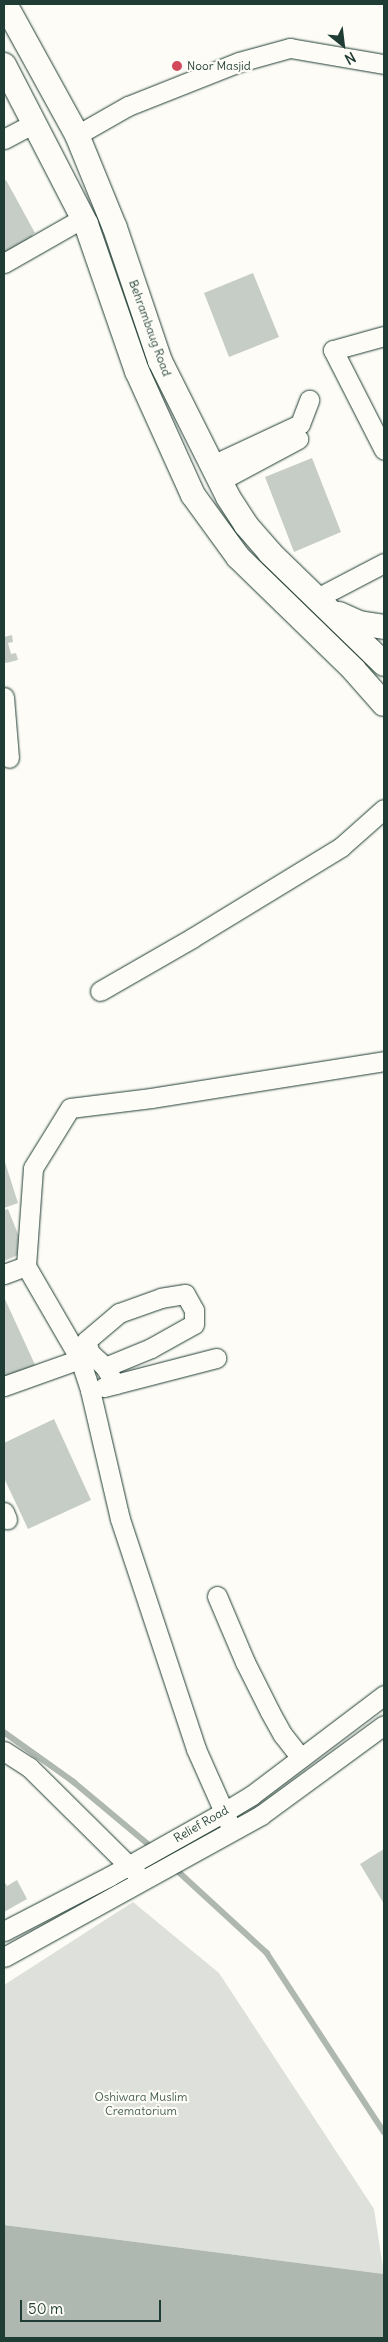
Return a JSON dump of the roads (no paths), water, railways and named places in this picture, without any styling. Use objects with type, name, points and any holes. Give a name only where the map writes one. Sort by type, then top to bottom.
[{"type":"main road","name":"Behrambaug Road","points":[[5,4],[77,135],[115,228],[160,361],[216,473],[246,525],[270,553],[381,655]]},
{"type":"main road","name":"Behrambaug Road","points":[[4,65],[83,218],[137,371],[193,495],[238,557],[382,695]]},
{"type":"main road","points":[[324,604],[360,623],[384,627]]},
{"type":"main road","points":[[354,670],[381,655]]},
{"type":"street","points":[[77,135],[128,106],[239,62],[290,48],[384,64]]},
{"type":"street","points":[[4,139],[34,124]]},
{"type":"street","points":[[4,263],[83,218]]},
{"type":"street","points":[[384,336],[332,350],[384,450]]},
{"type":"street","points":[[216,473],[300,424],[309,400]]},
{"type":"street","points":[[216,473],[304,436]]},
{"type":"street","points":[[324,604],[384,563]]},
{"type":"street","points":[[4,697],[9,758]]},
{"type":"street","points":[[100,991],[192,938],[341,847],[384,809]]},
{"type":"street","points":[[232,1830],[196,1749],[120,1519],[90,1390],[80,1359],[26,1266],[33,1168],[70,1108],[151,1098],[384,1061]]},
{"type":"street","points":[[4,1274],[26,1266]]},
{"type":"street","points":[[105,1367],[151,1348],[194,1324],[194,1310],[185,1294],[161,1298],[119,1313],[86,1341],[90,1353],[105,1367],[116,1384]]},
{"type":"street","points":[[90,1390],[216,1358]]},
{"type":"street","points":[[4,1386],[80,1359]]},
{"type":"street","points":[[217,1596],[245,1662],[270,1712],[283,1735],[301,1758]]},
{"type":"street","name":"Relief Road","points":[[4,1931],[202,1825],[252,1795],[384,1695]]},
{"type":"street","name":"Relief Road","points":[[4,1957],[147,1876],[261,1815],[384,1725]]},
{"type":"street","points":[[4,1751],[29,1767],[147,1876]]},
{"type":"waterway","points":[[4,1732],[74,1782],[154,1849],[267,1953],[384,2132]]},
{"type":"place","name":"Noor Masjid","points":[[177,66]]},
{"type":"park label","name":"Oshiwara Muslim Crematorium","points":[[141,2104]]}]
